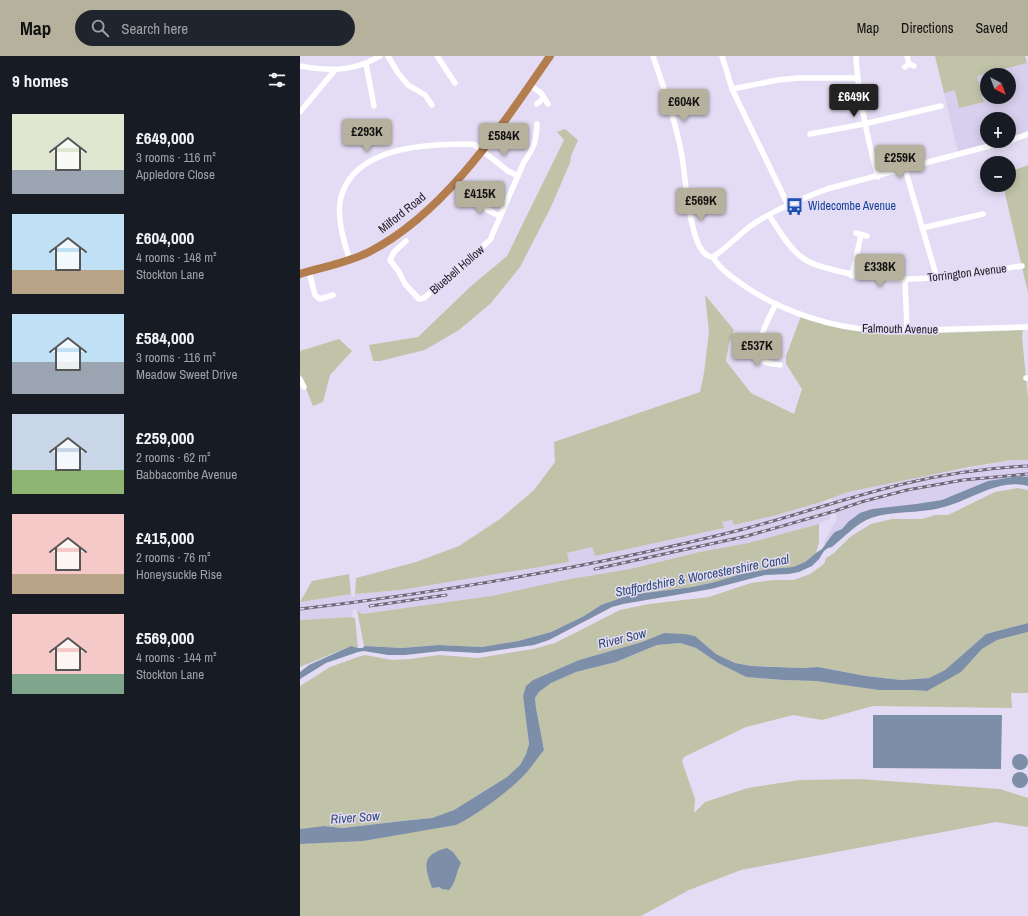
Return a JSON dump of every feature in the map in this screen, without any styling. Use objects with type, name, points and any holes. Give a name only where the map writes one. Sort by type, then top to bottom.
[{"type":"highway","name":"Milford Road","points":[[300,274],[350,260],[380,246],[403,231],[457,181],[482,150],[550,56]]},
{"type":"street","points":[[300,66],[334,70],[366,64],[380,56]]},
{"type":"street","points":[[388,56],[398,73],[408,85],[431,98],[432,105]]},
{"type":"street","points":[[437,56],[455,82]]},
{"type":"street","name":"Falmouth Avenue","points":[[653,56],[677,130],[682,156],[686,196],[696,239],[704,253],[710,257],[713,257],[725,272],[737,281],[760,296],[776,304],[813,318],[850,327],[876,330],[1028,327]]},
{"type":"street","points":[[722,56],[732,89],[788,205]]},
{"type":"street","points":[[856,56],[857,78],[864,124],[878,177]]},
{"type":"street","points":[[907,56],[909,65]]},
{"type":"street","points":[[366,64],[374,106]]},
{"type":"street","points":[[300,112],[334,70]]},
{"type":"street","points":[[732,89],[778,80],[857,78]]},
{"type":"street","points":[[530,85],[537,90],[548,104]]},
{"type":"street","points":[[538,104],[544,98]]},
{"type":"street","points":[[810,134],[864,124],[941,106]]},
{"type":"street","name":"Bluebell Hollow","points":[[405,244],[394,252],[390,260],[407,287],[419,299],[424,298],[485,246],[490,240],[518,176],[536,142],[538,127]]},
{"type":"street","points":[[1016,138],[1028,134]]},
{"type":"street","points":[[350,260],[346,249],[339,212],[340,199],[344,187],[353,175],[374,159],[392,151],[419,145],[470,144],[475,145],[508,171],[518,176]]},
{"type":"street","points":[[713,257],[749,228],[768,215],[788,205],[827,190],[982,148]]},
{"type":"street","points":[[905,169],[937,278]]},
{"type":"street","points":[[478,194],[478,199],[487,210],[500,216]]},
{"type":"street","points":[[922,228],[983,214]]},
{"type":"street","name":"Torrington Avenue","points":[[768,215],[791,247],[801,257],[816,266],[852,276],[905,280],[937,278],[1022,266]]},
{"type":"street","points":[[852,276],[861,235]]},
{"type":"street","points":[[309,271],[315,295],[320,299],[333,295]]},
{"type":"street","points":[[905,280],[907,330]]},
{"type":"street","points":[[776,304],[765,326],[759,347],[760,359],[764,362],[780,365]]},
{"type":"street","points":[[300,379],[304,387]]},
{"type":"shaded area","points":[[935,56],[1025,56],[1028,65],[1028,131],[1016,135],[1016,112],[980,112],[980,146],[958,152]]},
{"type":"shaded area","points":[[1012,460],[1028,460],[1028,477],[1018,476],[988,481],[942,500],[872,509],[848,522],[842,529],[832,535],[826,546],[824,542],[837,519],[835,513],[830,514],[831,518],[819,524],[748,543],[699,552],[630,569],[570,579],[491,596],[362,614],[357,610],[353,610],[352,617],[300,620],[300,602],[351,594],[352,597],[355,597],[355,594],[401,590],[568,562],[567,553],[592,547],[595,556],[723,528],[722,522],[732,520],[734,525],[777,515],[824,501],[826,504],[832,502],[831,498],[848,492],[902,480]]},
{"type":"green space","points":[[935,56],[1025,56],[1027,63],[1008,68],[980,68],[980,75],[977,76],[980,87],[980,103],[959,108],[955,90],[944,93]]},
{"type":"green space","points":[[565,129],[578,140],[571,156],[570,163],[550,209],[520,267],[491,303],[459,330],[425,350],[380,361],[373,361],[369,345],[418,337],[470,287],[507,256],[564,140],[557,132]]},
{"type":"green space","points":[[1028,165],[1028,293],[1005,192],[1016,192],[1016,169]]},
{"type":"green space","points":[[705,295],[734,330],[729,344],[726,361],[751,393],[794,414],[802,389],[786,364],[786,356],[801,316],[841,328],[887,335],[1023,330],[1022,337],[1028,397],[1028,460],[1012,460],[969,467],[848,492],[777,515],[734,525],[732,520],[722,522],[724,528],[595,556],[592,547],[567,553],[569,562],[401,590],[355,594],[356,578],[416,562],[459,546],[500,519],[534,490],[555,462],[554,442],[700,392],[709,331]]},
{"type":"green space","points":[[339,339],[352,351],[330,375],[323,402],[313,406],[300,374],[300,351]]},
{"type":"green space","points":[[1018,488],[1028,490],[1028,623],[986,634],[945,670],[929,678],[901,680],[866,676],[818,667],[803,668],[753,666],[735,663],[716,654],[695,636],[664,633],[642,642],[579,660],[533,680],[523,696],[529,744],[520,765],[507,777],[454,810],[432,818],[343,828],[324,826],[300,829],[300,686],[330,667],[365,655],[392,660],[439,655],[478,658],[533,649],[555,643],[620,610],[649,604],[709,597],[751,583],[773,580],[794,580],[810,574],[824,564],[826,558],[834,553],[850,537],[871,524],[892,519],[922,519],[935,515],[948,515],[995,492]]},
{"type":"green space","points":[[819,524],[819,542],[816,553],[805,562],[793,567],[769,569],[741,574],[692,587],[629,595],[601,605],[584,616],[551,632],[518,641],[482,647],[438,645],[402,648],[364,646],[357,610],[362,614],[491,596],[570,579],[630,569],[699,552],[748,543]]},
{"type":"green space","points":[[349,574],[351,594],[300,602],[312,581]]},
{"type":"green space","points":[[355,618],[358,648],[351,646],[300,667],[300,620]]},
{"type":"green space","points":[[1028,632],[1028,693],[1011,693],[1012,708],[873,706],[822,720],[793,715],[746,727],[684,757],[682,761],[695,799],[694,813],[705,802],[748,788],[800,780],[860,779],[1000,789],[1028,798],[1028,827],[996,822],[741,870],[689,890],[641,916],[300,916],[300,844],[456,825],[544,750],[535,698],[539,692],[551,683],[576,672],[616,662],[657,645],[680,643],[696,648],[718,663],[746,677],[816,681],[927,691],[972,660],[982,649],[997,640]]},
{"type":"water","points":[[1020,476],[1028,477],[1028,486],[1017,484],[996,487],[944,507],[926,511],[889,514],[866,520],[832,547],[824,551],[812,566],[799,572],[765,575],[711,589],[612,607],[549,640],[534,645],[479,653],[441,651],[405,655],[388,655],[364,651],[326,663],[300,679],[300,672],[309,665],[351,646],[358,648],[363,648],[364,646],[402,648],[438,645],[482,647],[518,641],[551,632],[584,616],[601,605],[629,595],[692,587],[741,574],[769,569],[793,567],[805,562],[822,549],[835,532],[842,529],[848,522],[860,513],[872,509],[942,500],[988,481]]},
{"type":"water","points":[[1028,623],[1028,632],[997,640],[982,649],[961,672],[927,691],[879,690],[816,681],[746,677],[718,663],[696,648],[680,643],[657,645],[616,662],[576,672],[551,683],[539,692],[535,698],[544,750],[520,779],[493,802],[464,821],[456,825],[363,841],[300,844],[300,829],[324,826],[343,828],[432,818],[454,810],[507,777],[520,765],[529,744],[523,696],[526,686],[533,680],[579,660],[642,642],[664,633],[695,636],[716,654],[735,663],[752,666],[803,668],[818,667],[866,676],[901,680],[929,678],[945,670],[986,634]]},
{"type":"water","points":[[873,715],[1002,715],[1001,769],[873,768]]},
{"type":"water","points":[[1020,754],[1026,756],[1028,762],[1026,768],[1020,770],[1014,768],[1012,762],[1014,756]]},
{"type":"water","points":[[1020,772],[1026,774],[1028,780],[1026,786],[1020,788],[1014,786],[1012,780],[1014,774]]},
{"type":"water","points":[[447,848],[453,852],[461,863],[455,881],[449,890],[439,887],[432,888],[427,862],[432,854]]},
{"type":"railway","points":[[300,609],[468,586],[579,566],[634,555],[744,529],[918,480],[965,472],[1028,466]]},
{"type":"railway","points":[[595,569],[747,536],[907,490],[963,480],[1028,474]]},
{"type":"railway","points":[[370,606],[446,595]]},
{"type":"place","name":"Widecombe Avenue","points":[[795,206]]},
{"type":"water label","name":"Staffordshire & Worcestershire Canal","points":[[702,575]]},
{"type":"water label","name":"River Sow","points":[[622,638]]},
{"type":"water label","name":"River Sow","points":[[355,817]]}]
